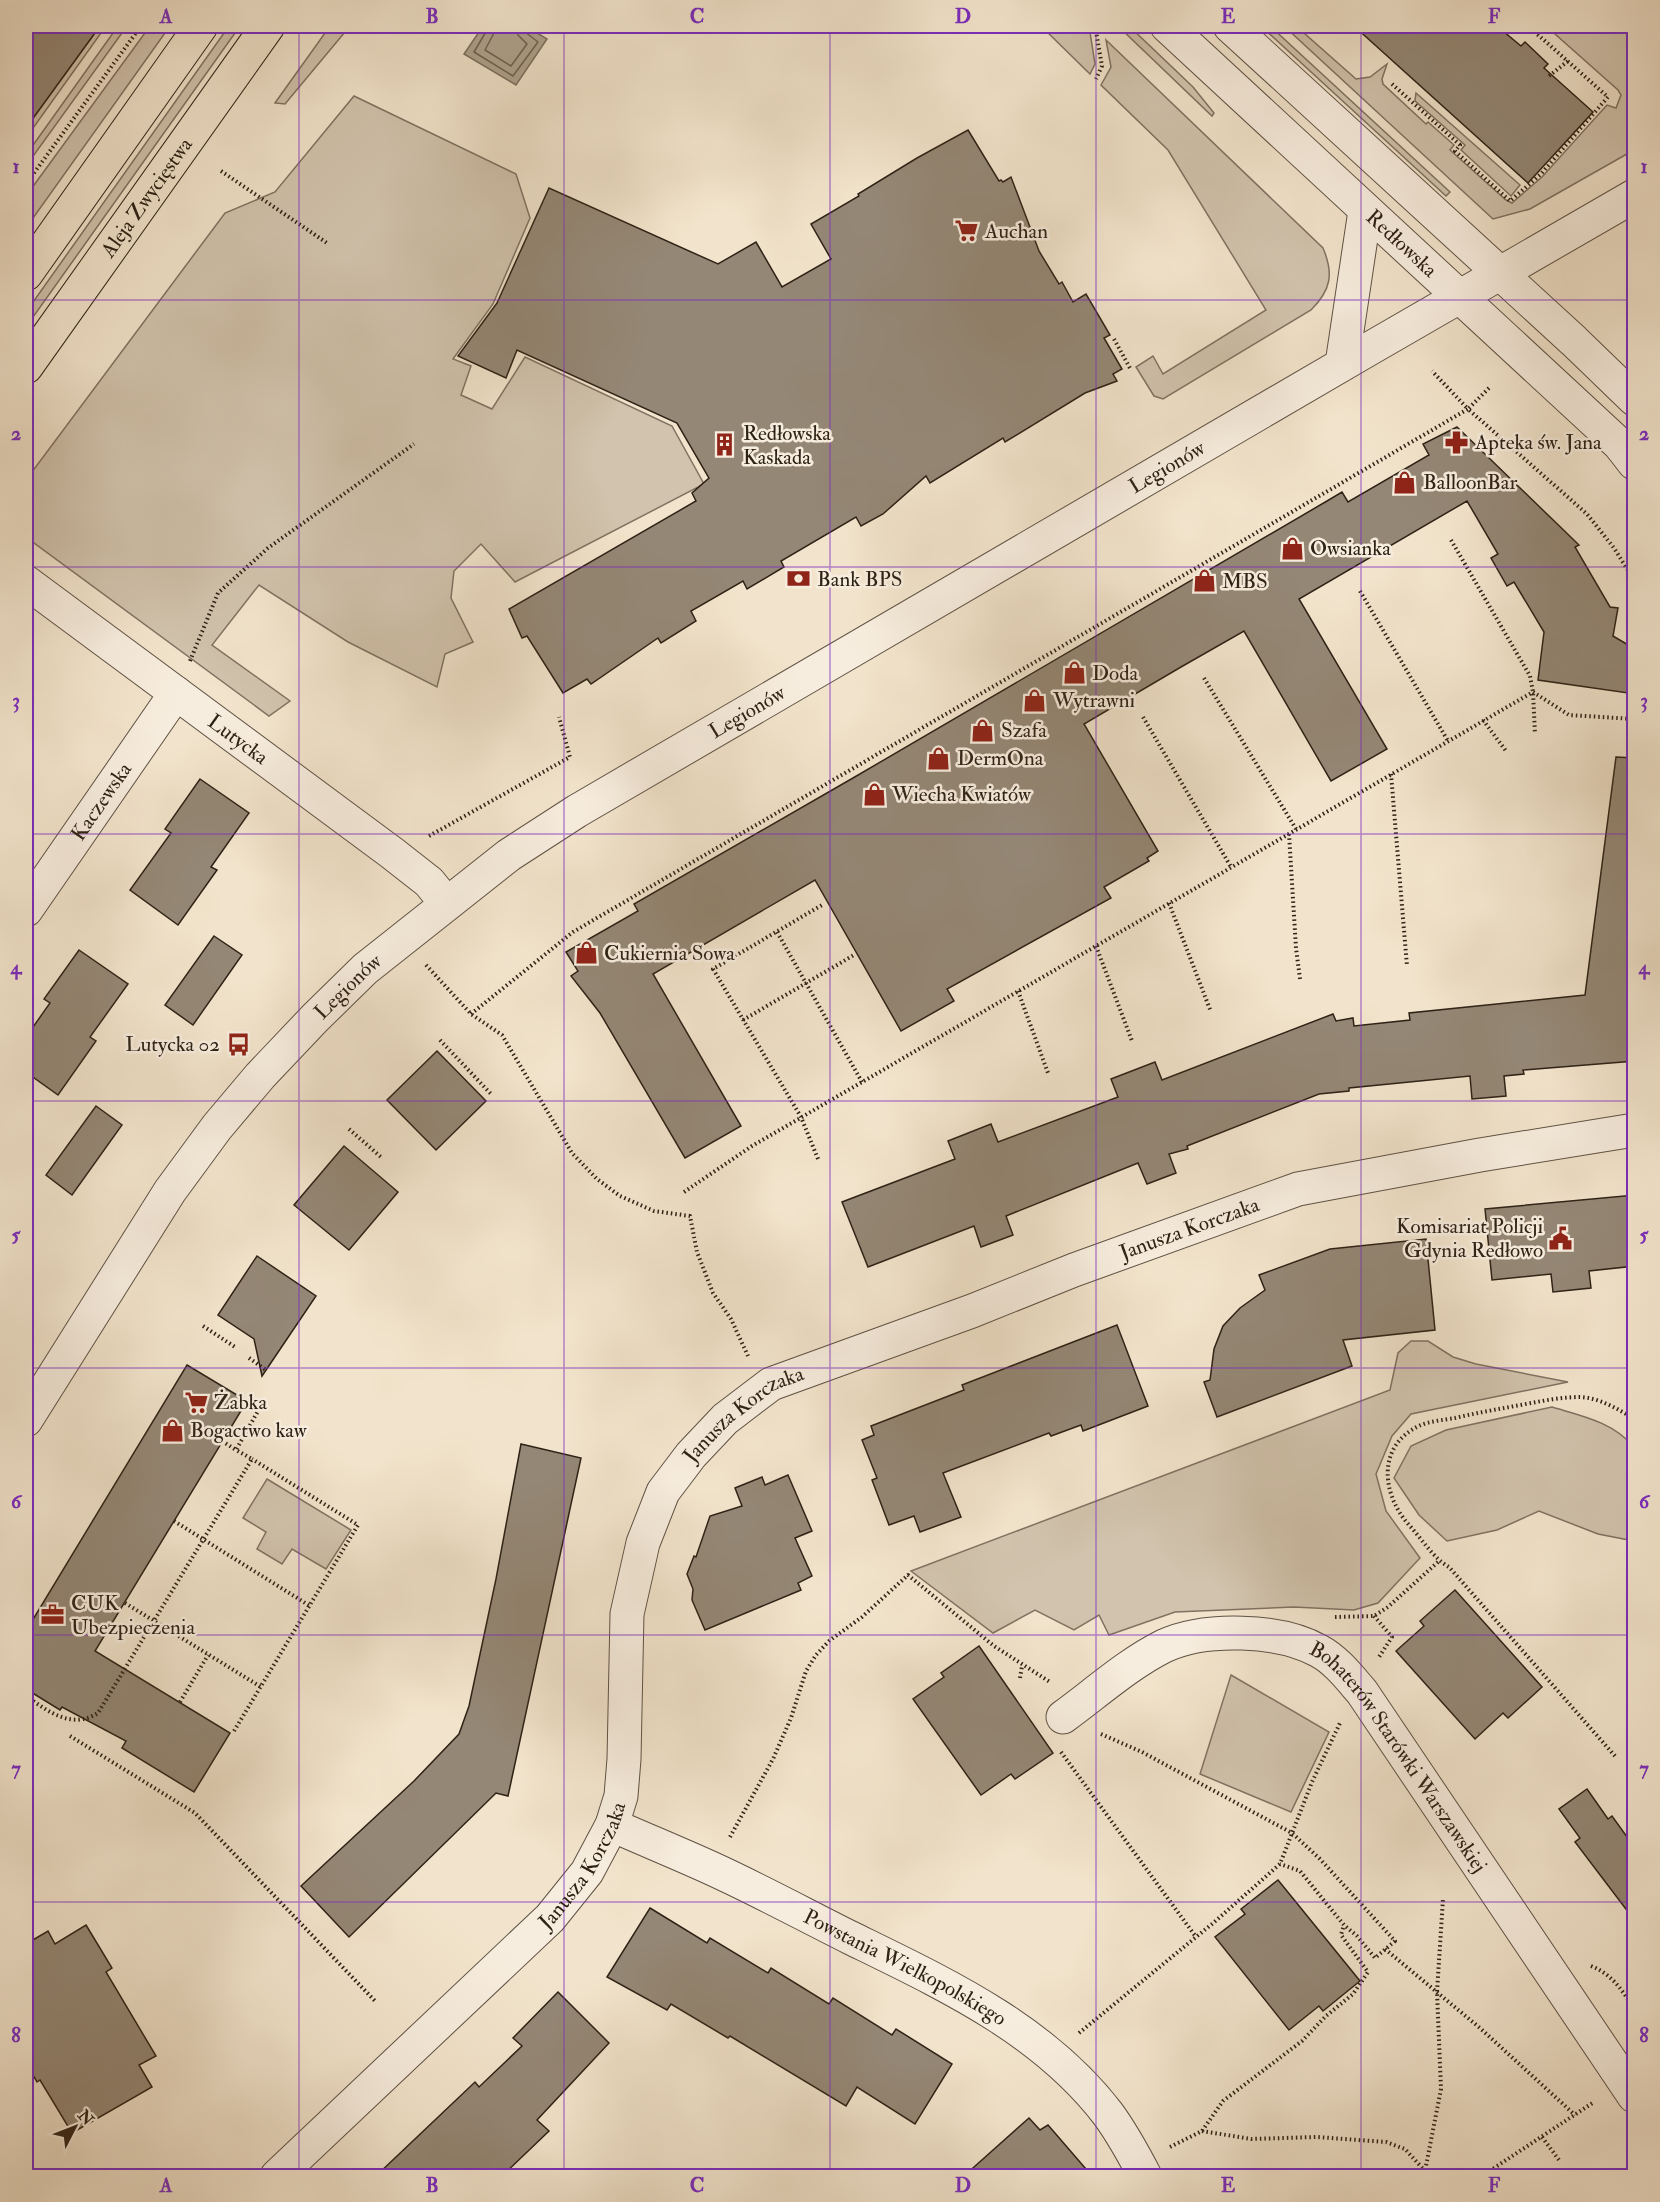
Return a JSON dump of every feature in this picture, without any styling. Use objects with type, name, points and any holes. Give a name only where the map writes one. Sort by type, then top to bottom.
[{"type":"main road","points":[[26,274],[201,26]]},
{"type":"main road","name":"Aleja Zwycięstwa","points":[[26,368],[268,26]]},
{"type":"street","name":"Redłowska","points":[[1167,26],[1620,445],[1635,463]]},
{"type":"street","name":"Redłowska","points":[[1230,26],[1635,399]]},
{"type":"street","name":"Legionów","points":[[26,1420],[170,1191],[217,1127],[260,1076],[365,969],[509,855],[577,811],[1342,364],[1635,196]]},
{"type":"street","points":[[1342,364],[1365,210]]},
{"type":"street","name":"Lutycka","points":[[26,582],[429,882],[446,903]]},
{"type":"street","name":"Kaczewska","points":[[26,910],[176,693]]},
{"type":"street","name":"Janusza Korczaka","points":[[283,2175],[550,1918],[587,1872],[612,1825],[621,1796],[624,1760],[627,1614],[643,1543],[663,1492],[691,1455],[725,1419],[771,1384],[1298,1189],[1480,1155],[1635,1130]]},
{"type":"street","name":"Bohaterów Starówki Warszawskiej","points":[[1063,1717],[1142,1658],[1190,1636],[1224,1633],[1261,1635],[1303,1643],[1321,1651],[1342,1668],[1362,1692],[1630,2089]]},
{"type":"street","name":"Powstania Wielkopolskiego","points":[[612,1825],[723,1874],[988,2008],[1053,2056],[1079,2081],[1108,2114],[1142,2170]]},
{"type":"path","points":[[26,184],[141,26]]},
{"type":"path","points":[[1095,26],[1102,66],[1096,79]]},
{"type":"path","points":[[1392,84],[1460,145],[1455,151],[1510,201],[1540,175],[1608,97],[1528,26]]},
{"type":"path","points":[[1549,76],[1568,61]]},
{"type":"path","points":[[26,142],[31,137]]},
{"type":"path","points":[[221,171],[327,243]]},
{"type":"path","points":[[1114,339],[1131,370]]},
{"type":"path","points":[[1432,371],[1468,409],[1587,514],[1614,548],[1635,580]]},
{"type":"path","points":[[471,1014],[573,932],[1468,409],[1489,388]]},
{"type":"path","points":[[176,693],[218,593],[268,548],[414,444]]},
{"type":"path","points":[[1451,540],[1530,676],[1535,734]]},
{"type":"path","points":[[1360,591],[1448,741]]},
{"type":"path","points":[[1204,678],[1296,829]]},
{"type":"path","points":[[1533,692],[1569,715],[1635,719]]},
{"type":"path","points":[[684,1192],[752,1146],[801,1117],[1533,692]]},
{"type":"path","points":[[424,839],[570,757],[559,717]]},
{"type":"path","points":[[1143,717],[1231,867]]},
{"type":"path","points":[[1483,720],[1506,751]]},
{"type":"path","points":[[1391,774],[1407,966]]},
{"type":"path","points":[[1288,834],[1300,979]]},
{"type":"path","points":[[1169,903],[1211,1012]]},
{"type":"path","points":[[818,1159],[801,1117],[713,969],[822,905]]},
{"type":"path","points":[[777,932],[862,1082]]},
{"type":"path","points":[[1096,946],[1132,1041]]},
{"type":"path","points":[[743,1020],[854,955]]},
{"type":"path","points":[[420,959],[471,1014],[502,1035],[572,1153],[597,1179],[620,1196],[654,1211],[690,1216],[697,1252],[713,1293],[731,1320],[750,1359]]},
{"type":"path","points":[[1018,991],[1048,1073]]},
{"type":"path","points":[[440,1040],[492,1095]]},
{"type":"path","points":[[349,1129],[381,1157]]},
{"type":"path","points":[[203,1326],[235,1347]]},
{"type":"path","points":[[249,1358],[266,1370]]},
{"type":"path","points":[[1615,1756],[1449,1567],[1440,1562],[1398,1512],[1389,1491],[1388,1460],[1402,1438],[1420,1425],[1484,1411],[1582,1397],[1617,1408],[1635,1419]]},
{"type":"path","points":[[236,1450],[258,1411]]},
{"type":"path","points":[[222,1441],[358,1525],[234,1731]]},
{"type":"path","points":[[26,1696],[64,1719],[92,1717],[98,1713],[252,1459]]},
{"type":"path","points":[[174,1521],[310,1606]]},
{"type":"path","points":[[725,1846],[773,1759],[791,1718],[806,1671],[816,1654],[829,1641],[862,1617],[908,1575],[994,1647],[1022,1666],[1020,1678]]},
{"type":"path","points":[[125,1603],[261,1687]]},
{"type":"path","points":[[1374,1616],[1392,1637]]},
{"type":"path","points":[[180,1702],[208,1655]]},
{"type":"path","points":[[1196,1937],[1052,1738],[1063,1717],[1142,1752],[1292,1833],[1320,1858],[1395,1941],[1375,1958],[1357,1936],[1344,1925],[1300,1871],[1280,1864]]},
{"type":"path","points":[[1082,2031],[1280,1864],[1312,1782],[1342,1717],[1349,1726]]},
{"type":"path","points":[[70,1736],[195,1813],[375,2001]]},
{"type":"path","points":[[1425,2171],[1441,2089],[1437,1992],[1443,1899]]},
{"type":"path","points":[[1142,2170],[1202,2131],[1223,2102],[1302,2041],[1364,1981],[1368,1972],[1341,1935],[1344,1925]]},
{"type":"path","points":[[1385,1949],[1480,2028],[1575,2115]]},
{"type":"path","points":[[1584,1964],[1598,1969],[1617,1982],[1635,2008]]},
{"type":"path","points":[[1482,2176],[1575,2115],[1630,2089]]},
{"type":"path","points":[[1202,2131],[1251,2139],[1317,2138],[1386,2142],[1405,2148],[1431,2176]]},
{"type":"path","points":[[1542,2137],[1559,2160]]},
{"type":"shaded area","points":[[100,26],[106,26],[26,138],[26,128]]},
{"type":"shaded area","points":[[118,26],[127,26],[26,166],[26,155]]},
{"type":"shaded area","points":[[150,26],[170,26],[26,228],[26,196]]},
{"type":"shaded area","points":[[229,26],[240,26],[26,327],[26,312]]},
{"type":"shaded area","points":[[330,26],[350,26],[285,104],[275,103]]},
{"type":"shaded area","points":[[1041,26],[1089,26],[1095,64],[1090,74]]},
{"type":"shaded area","points":[[1118,26],[1129,26],[1193,87],[1214,113],[1212,116]]},
{"type":"shaded area","points":[[1261,26],[1270,26],[1450,192],[1446,196]]},
{"type":"shaded area","points":[[1284,26],[1296,26],[1356,79],[1370,77],[1387,64],[1382,79],[1383,84],[1426,124],[1428,122],[1454,145],[1450,150],[1512,203],[1542,177],[1607,105],[1616,108],[1621,95],[1546,26],[1634,26],[1634,150],[1530,209],[1493,219]]},
{"type":"shaded area","points":[[1106,40],[1323,248],[1329,266],[1329,281],[1323,296],[1311,310],[1163,399],[1154,396],[1136,367],[1153,356],[1163,374],[1266,310],[1168,150],[1101,85],[1111,67]]},
{"type":"shaded area","points":[[1416,93],[1520,185],[1511,196],[1461,150],[1465,145],[1415,101]]},
{"type":"shaded area","points":[[354,96],[516,174],[530,218],[493,304],[453,359],[471,366],[461,395],[492,409],[525,357],[672,426],[704,484],[515,582],[481,544],[454,571],[451,598],[473,642],[445,654],[437,687],[348,642],[259,585],[212,645],[290,701],[269,716],[26,537],[26,480],[225,213],[275,192]]},
{"type":"shaded area","points":[[1411,1341],[1428,1341],[1453,1357],[1476,1364],[1568,1382],[1411,1414],[1392,1436],[1376,1474],[1386,1511],[1420,1558],[1378,1603],[1354,1610],[1294,1607],[1175,1612],[1109,1635],[1099,1615],[1074,1630],[1035,1610],[993,1633],[911,1571],[1390,1390],[1398,1353]]},
{"type":"shaded area","points":[[1552,1407],[1607,1426],[1626,1438],[1634,1447],[1634,1541],[1598,1534],[1539,1511],[1497,1530],[1447,1541],[1419,1515],[1394,1478],[1411,1446],[1446,1430]]},
{"type":"shaded area","points":[[267,1479],[351,1530],[326,1569],[292,1549],[282,1564],[257,1549],[266,1532],[243,1518]]},
{"type":"shaded area","points":[[1231,1675],[1329,1732],[1291,1812],[1200,1774]]},
{"type":"water","points":[[483,26],[526,26],[547,39],[516,85],[464,54]]},
{"type":"building","points":[[26,26],[100,26],[26,128]]},
{"type":"building","points":[[1354,26],[1497,26],[1521,46],[1525,42],[1548,64],[1544,68],[1593,112],[1528,183]]},
{"type":"building","points":[[968,130],[999,181],[1003,182],[1011,177],[1039,251],[1059,284],[1062,282],[1073,302],[1086,294],[1110,335],[1104,338],[1122,369],[1113,374],[1117,381],[1085,393],[1005,442],[1003,438],[930,483],[926,476],[883,514],[861,526],[856,517],[781,561],[784,567],[747,589],[743,581],[691,611],[696,621],[661,643],[658,638],[591,684],[587,679],[563,693],[527,636],[522,638],[509,609],[696,501],[692,493],[709,478],[677,423],[517,350],[506,378],[458,356],[497,303],[549,188],[718,264],[756,242],[782,287],[831,259],[811,224],[917,158]]},
{"type":"building","points":[[1457,427],[1579,545],[1575,547],[1610,607],[1618,608],[1613,636],[1635,649],[1635,694],[1538,680],[1544,632],[1514,582],[1507,586],[1491,558],[1498,554],[1467,501],[1299,599],[1387,749],[1331,781],[1244,631],[1181,667],[1084,724],[1158,851],[1147,858],[1149,861],[1104,887],[1111,898],[947,989],[954,1001],[901,1031],[815,880],[653,974],[741,1126],[685,1158],[600,1013],[571,976],[578,971],[566,952],[638,911],[634,904],[1342,492],[1348,502],[1429,455],[1423,444]]},
{"type":"building","points":[[1616,757],[1635,758],[1635,1061],[1523,1070],[1524,1074],[1504,1076],[1506,1096],[1472,1099],[1470,1076],[1349,1088],[1349,1091],[1319,1094],[1187,1146],[1188,1149],[1169,1154],[1176,1173],[1147,1184],[1138,1163],[1006,1216],[1013,1235],[981,1247],[974,1226],[868,1267],[842,1202],[955,1159],[948,1141],[991,1124],[998,1142],[1118,1097],[1111,1079],[1155,1062],[1162,1080],[1333,1014],[1336,1021],[1353,1018],[1354,1026],[1410,1020],[1409,1013],[1585,995]]},
{"type":"building","points":[[200,779],[249,813],[211,867],[217,870],[178,925],[130,890],[171,833],[165,829]]},
{"type":"building","points":[[214,936],[242,955],[193,1025],[165,1005]]},
{"type":"building","points":[[79,950],[128,984],[90,1037],[96,1041],[58,1095],[26,1072],[26,1037],[50,1003],[44,999]]},
{"type":"building","points":[[437,1051],[486,1101],[436,1150],[387,1100]]},
{"type":"building","points":[[96,1106],[122,1125],[72,1195],[46,1175]]},
{"type":"building","points":[[344,1146],[398,1192],[349,1250],[294,1205]]},
{"type":"building","name":"Komisariat Policji Gdynia Redłowo","points":[[1635,1195],[1635,1266],[1589,1271],[1591,1288],[1553,1292],[1551,1274],[1492,1280],[1485,1209]]},
{"type":"building","points":[[1426,1239],[1435,1330],[1343,1340],[1352,1366],[1217,1417],[1204,1382],[1210,1380],[1214,1349],[1223,1326],[1240,1308],[1265,1290],[1259,1275],[1330,1249]]},
{"type":"building","points":[[257,1256],[316,1296],[262,1376],[254,1339],[218,1315]]},
{"type":"building","points":[[1117,1325],[1148,1406],[1083,1431],[1081,1425],[1051,1436],[1049,1433],[943,1473],[961,1517],[920,1532],[914,1516],[889,1525],[872,1480],[877,1478],[862,1440],[874,1435],[871,1426],[964,1390],[962,1385]]},
{"type":"building","points":[[187,1365],[247,1401],[95,1651],[230,1733],[194,1792],[122,1748],[126,1741],[62,1707],[60,1710],[26,1689],[26,1631]]},
{"type":"building","points":[[521,1444],[581,1458],[508,1796],[496,1793],[349,1937],[301,1886],[414,1781],[459,1734],[469,1706]]},
{"type":"building","points":[[788,1475],[812,1531],[795,1538],[812,1576],[798,1583],[801,1590],[705,1630],[692,1600],[693,1589],[687,1574],[694,1556],[696,1557],[710,1516],[742,1506],[735,1488],[762,1477],[765,1485]]},
{"type":"building","points":[[1455,1590],[1542,1687],[1508,1718],[1503,1713],[1475,1739],[1396,1651],[1424,1626],[1420,1621]]},
{"type":"building","points":[[979,1646],[1053,1753],[1015,1779],[1011,1774],[981,1795],[913,1699],[944,1677],[941,1673]]},
{"type":"building","points":[[1587,1789],[1608,1819],[1612,1816],[1635,1848],[1635,1921],[1575,1842],[1580,1838],[1559,1809]]},
{"type":"building","points":[[1278,1880],[1360,1981],[1323,2011],[1319,2006],[1289,2030],[1215,1937],[1245,1914],[1241,1909]]},
{"type":"building","points":[[650,1908],[707,1943],[710,1938],[768,1973],[771,1968],[829,2004],[833,1998],[892,2035],[896,2029],[952,2064],[915,2124],[857,2087],[846,2106],[730,2036],[728,2038],[671,2004],[667,2010],[607,1977]]},
{"type":"building","points":[[86,1925],[112,1968],[106,1972],[156,2056],[139,2065],[152,2087],[72,2133],[40,2080],[37,2082],[26,2063],[26,1944],[48,1931],[55,1944]]},
{"type":"building","points":[[558,1992],[609,2043],[537,2120],[549,2131],[502,2176],[376,2176],[475,2082],[479,2087],[522,2046],[513,2038]]},
{"type":"building","points":[[1029,2118],[1040,2130],[1048,2125],[1092,2176],[964,2176]]},
{"type":"place","name":"Auchan","points":[[967,231]]},
{"type":"place","name":"Apteka św. Jana","points":[[1457,442]]},
{"type":"place","name":"Redłowska Kaskada","points":[[725,445]]},
{"type":"place","name":"BalloonBar","points":[[1405,482]]},
{"type":"place","name":"Owsianka","points":[[1292,548]]},
{"type":"place","name":"Bank BPS","points":[[799,579]]},
{"type":"place","name":"MBS","points":[[1204,581]]},
{"type":"place","name":"Doda","points":[[1074,673]]},
{"type":"place","name":"Wytrawni","points":[[1035,700]]},
{"type":"place","name":"Szafa","points":[[983,730]]},
{"type":"place","name":"DermOna","points":[[939,758]]},
{"type":"place","name":"Wiecha Kwiatów","points":[[874,794]]},
{"type":"place","name":"Cukiernia Sowa","points":[[586,953]]},
{"type":"place","name":"Lutycka 02","points":[[238,1044]]},
{"type":"place","name":"Komisariat Policji Gdynia Redłowo","points":[[1561,1238]]},
{"type":"place","name":"Żabka","points":[[196,1402]]},
{"type":"place","name":"Bogactwo kaw","points":[[172,1430]]},
{"type":"place","name":"CUK Ubezpieczenia","points":[[53,1615]]}]
